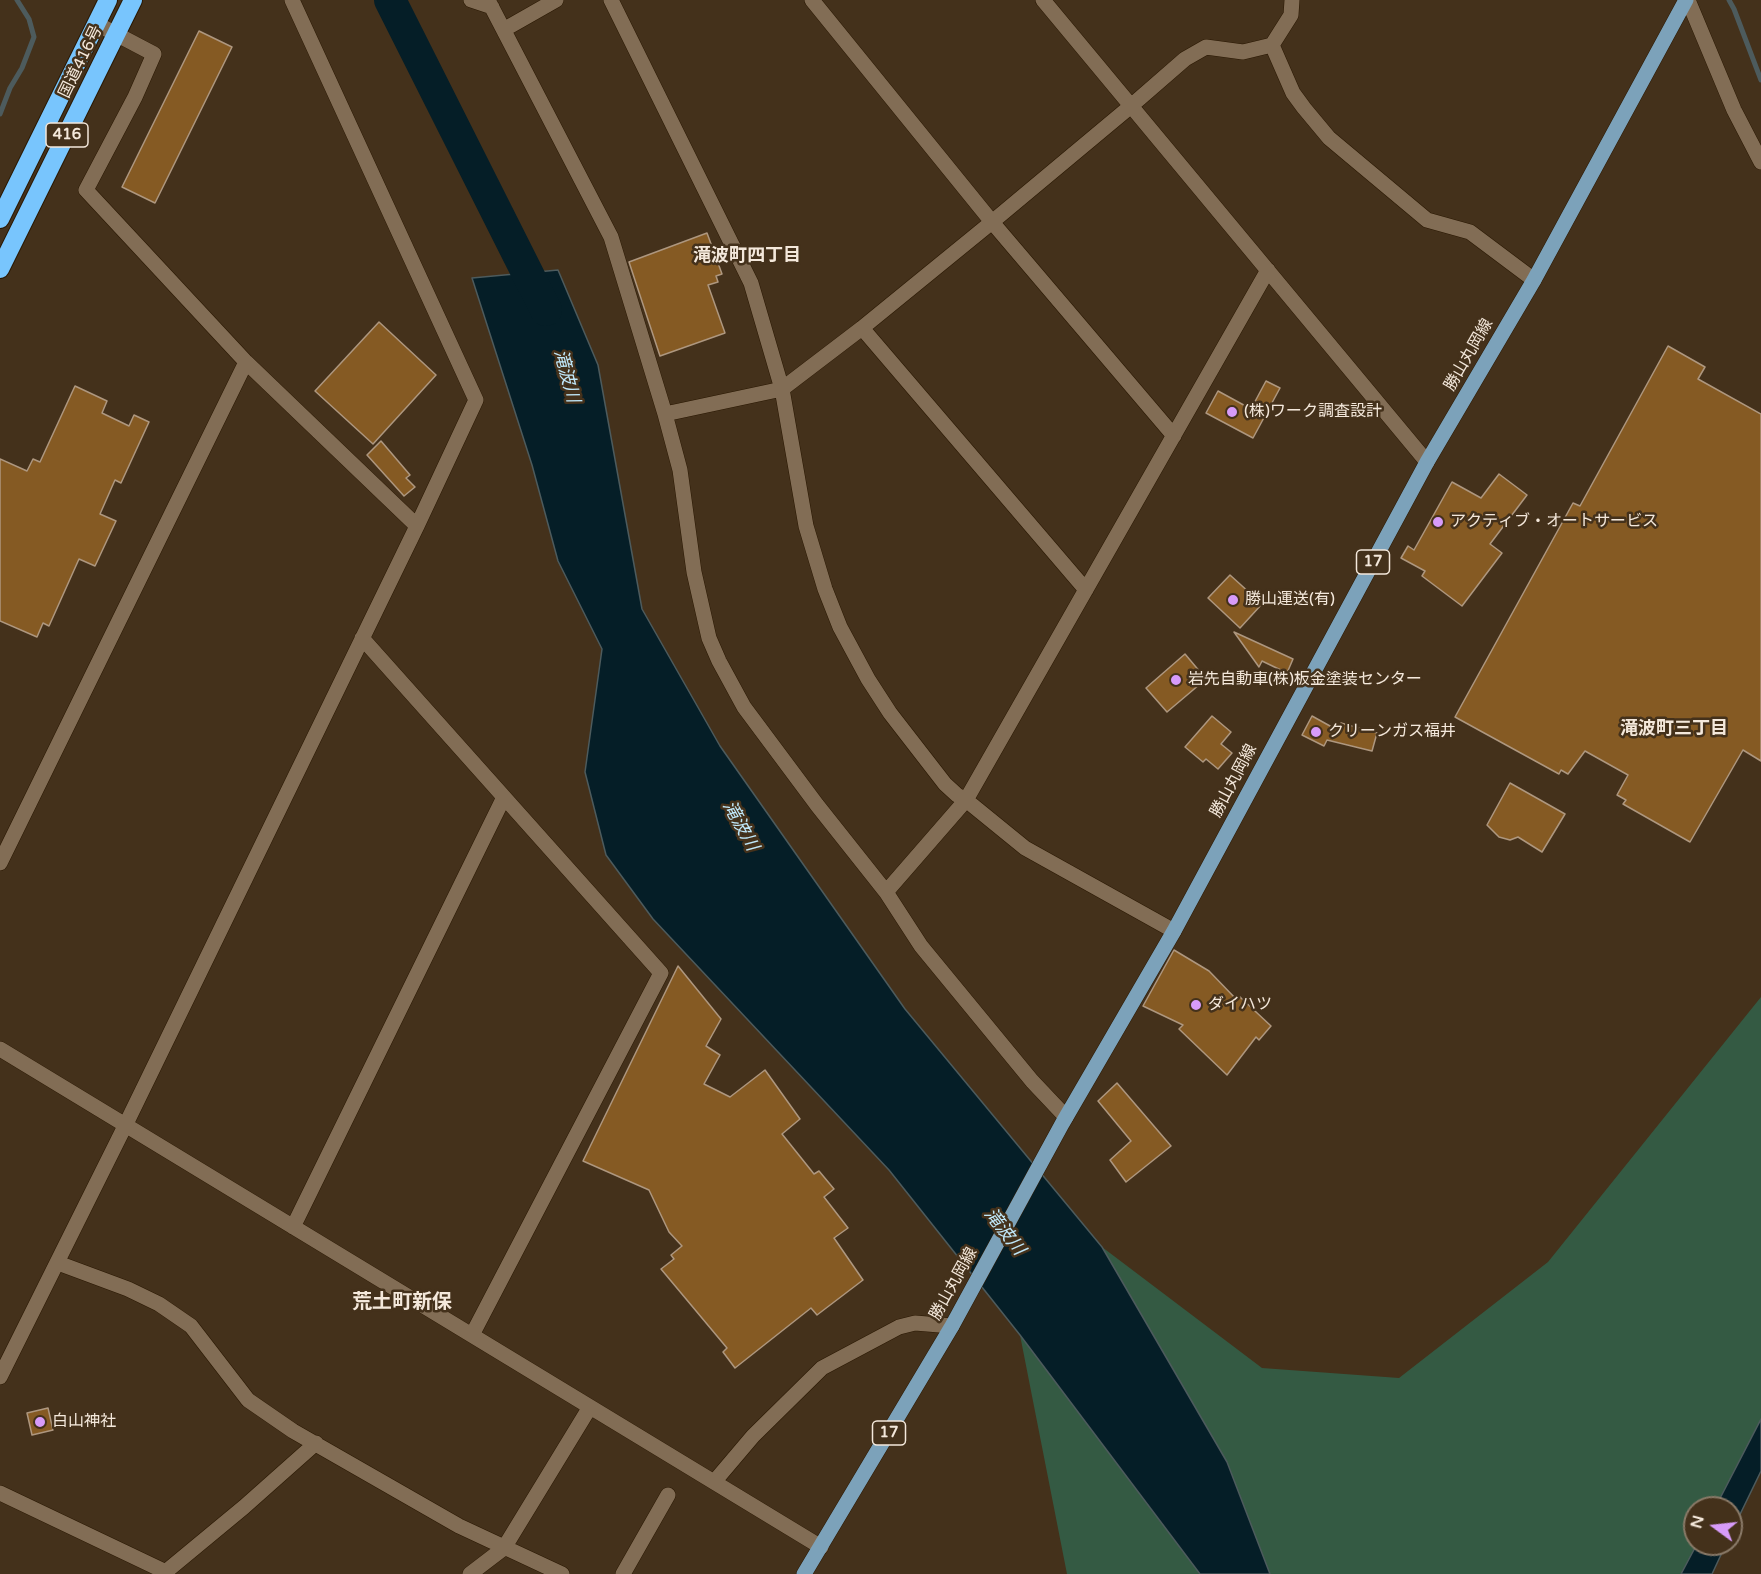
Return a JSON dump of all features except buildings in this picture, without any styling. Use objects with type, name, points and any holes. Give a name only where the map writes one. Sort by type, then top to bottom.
[{"type":"highway","name":"国道416号","points":[[0,219],[108,0]]},
{"type":"highway","name":"国道416号","points":[[0,269],[133,0]]},
{"type":"main road","name":"勝山丸岡線","points":[[804,1574],[952,1326],[1064,1120],[1174,931],[1427,462],[1534,280],[1687,0]]},
{"type":"street","points":[[0,1377],[125,1126],[476,400],[292,0]]},
{"type":"street","points":[[471,0],[490,3],[611,237],[680,470],[694,572],[709,638],[716,654],[744,706],[818,806],[886,892],[929,956],[1064,1120]]},
{"type":"street","points":[[505,29],[556,0]]},
{"type":"street","points":[[611,0],[751,283],[782,389],[806,526],[840,627],[868,679],[890,713],[945,784],[957,795],[1025,848],[1174,931]]},
{"type":"street","points":[[812,0],[993,222],[1174,436]]},
{"type":"street","points":[[1043,0],[1427,462]]},
{"type":"street","points":[[665,414],[782,389],[862,328],[993,222],[1185,59],[1206,47],[1243,52],[1272,45],[1291,15],[1292,0]]},
{"type":"street","points":[[1687,0],[1734,110],[1761,162]]},
{"type":"street","points":[[97,24],[154,54],[135,97],[86,190],[246,362],[417,526]]},
{"type":"street","points":[[1272,45],[1293,93],[1329,138],[1427,220],[1470,232],[1534,280]]},
{"type":"street","points":[[886,892],[966,800],[1268,270]]},
{"type":"street","points":[[862,328],[1086,590]]},
{"type":"street","points":[[0,863],[246,362]]},
{"type":"street","points":[[362,638],[661,973],[472,1335]]},
{"type":"street","points":[[293,1227],[504,797]]},
{"type":"street","points":[[0,1049],[821,1547]]},
{"type":"street","points":[[58,1263],[128,1288],[159,1304],[192,1326],[248,1400],[316,1443],[459,1526],[562,1574]]},
{"type":"street","points":[[714,1482],[753,1436],[822,1368],[899,1327],[915,1323],[952,1326]]},
{"type":"street","points":[[470,1574],[504,1548],[590,1407]]},
{"type":"street","points":[[0,1493],[165,1573],[316,1443]]},
{"type":"street","points":[[622,1574],[668,1495]]},
{"type":"green space","points":[[1761,997],[1761,1419],[1721,1496],[1683,1496],[1683,1556],[1691,1556],[1681,1574],[1270,1574],[1227,1462],[1102,1247],[1262,1368],[1399,1378],[1548,1262]]},
{"type":"green space","points":[[1020,1335],[1200,1574],[1067,1574]]},
{"type":"water","points":[[558,270],[598,365],[642,609],[720,746],[905,1009],[1102,1247],[1227,1462],[1270,1574],[1200,1574],[1020,1335],[889,1170],[653,919],[606,855],[585,772],[602,649],[558,561],[532,465],[472,278]]},
{"type":"water","points":[[1761,1419],[1761,1471],[1743,1508],[1743,1496],[1721,1496]]},
{"type":"water","points":[[1691,1556],[1720,1556],[1712,1574],[1681,1574]]},
{"type":"waterway","points":[[0,114],[34,37],[29,19],[17,0]]},
{"type":"waterway","name":"滝波川","points":[[390,0],[546,310]]},
{"type":"waterway","points":[[1729,0],[1761,80]]},
{"type":"place","name":"(株)ワーク調査設計","points":[[1232,412]]},
{"type":"place","name":"アクティブ・オートサービス","points":[[1438,522]]},
{"type":"place","name":"勝山運送(有)","points":[[1233,600]]},
{"type":"place","name":"岩先自動車(株)板金塗装センター","points":[[1176,680]]},
{"type":"place","name":"クリーンガス福井","points":[[1316,732]]},
{"type":"place","name":"ダイハツ","points":[[1196,1005]]},
{"type":"place","name":"白山神社","points":[[40,1422]]},
{"type":"district","name":"滝波町四丁目","points":[[747,256]]},
{"type":"district","name":"滝波町三丁目","points":[[1674,729]]},
{"type":"district","name":"荒土町新保","points":[[402,1303]]}]
